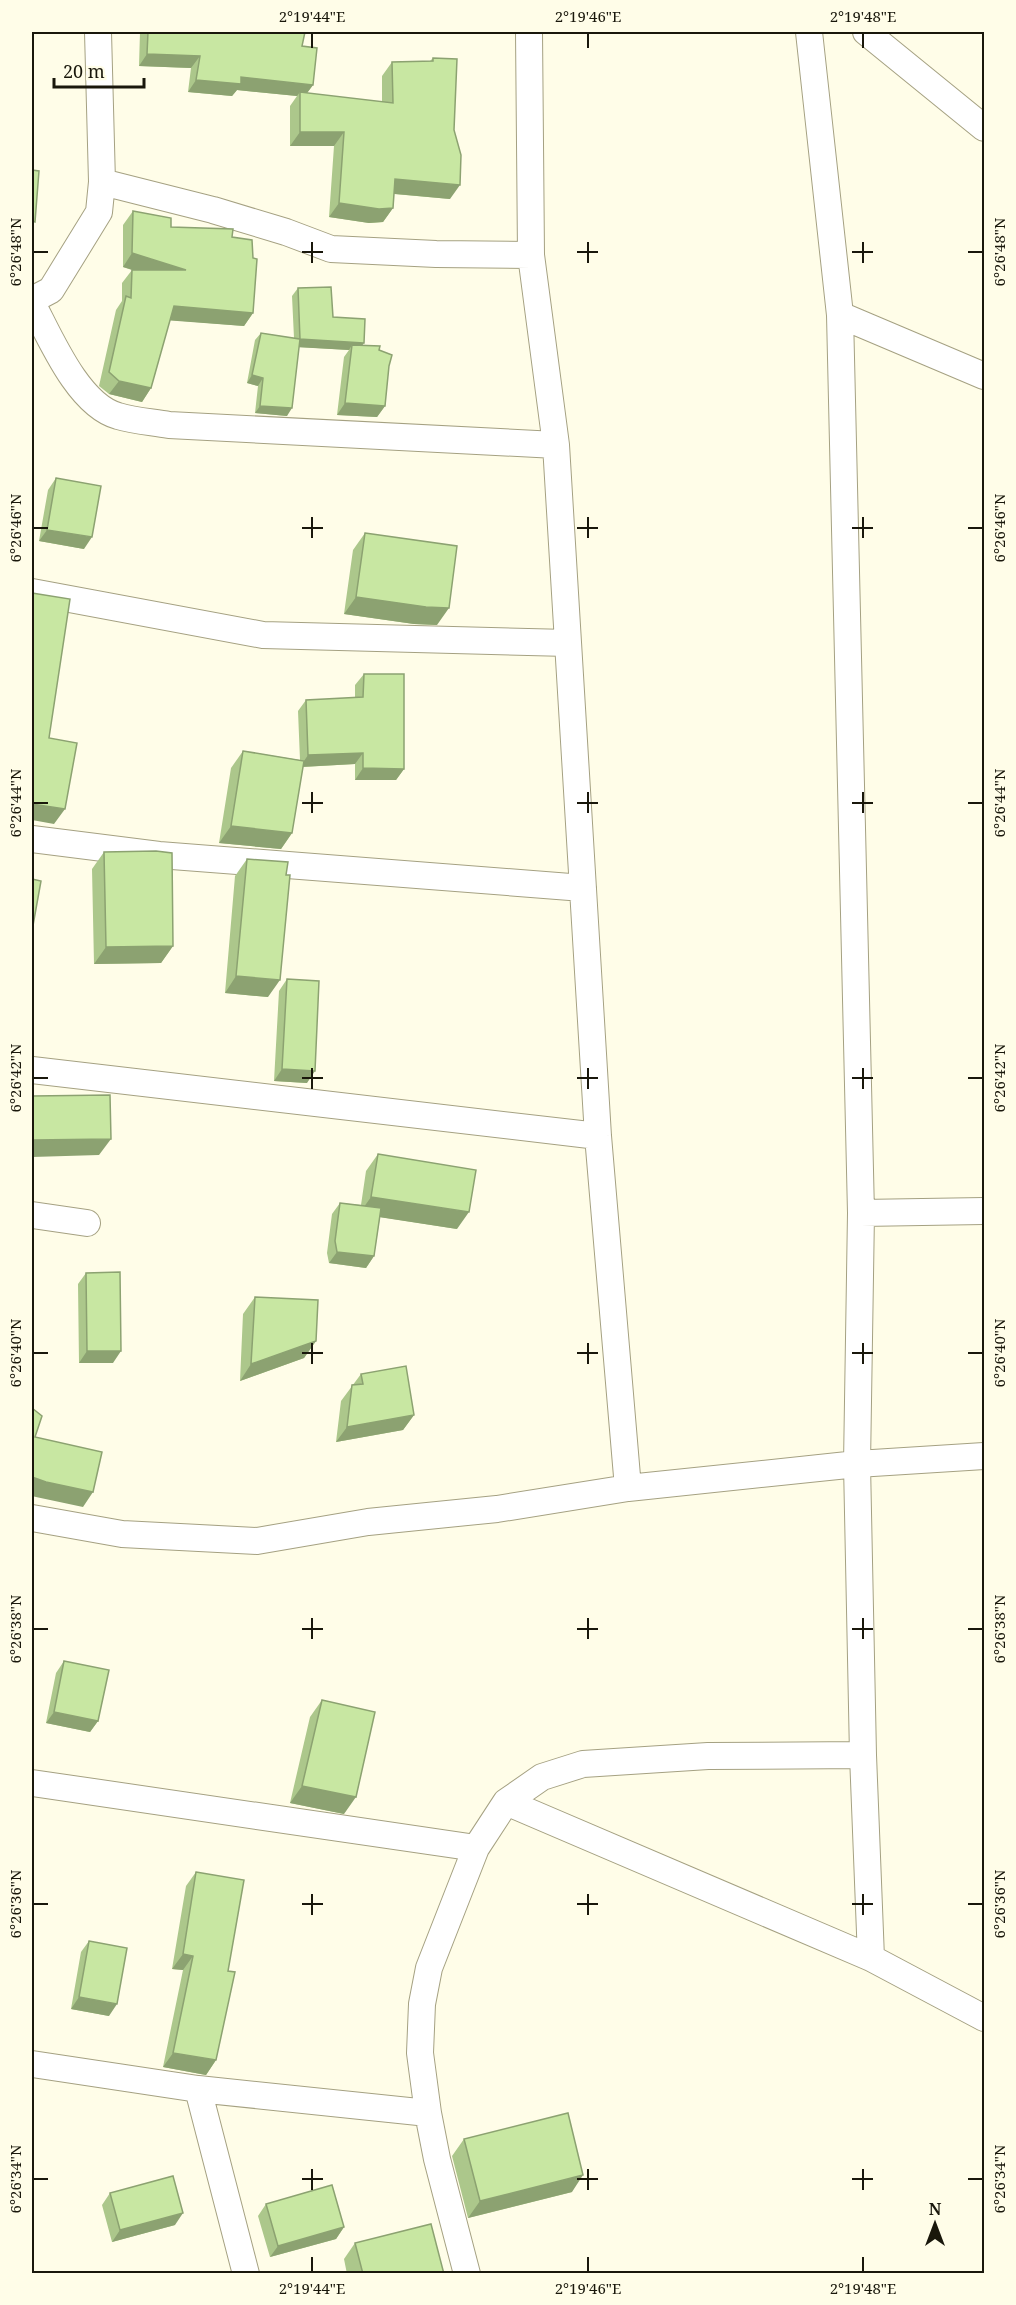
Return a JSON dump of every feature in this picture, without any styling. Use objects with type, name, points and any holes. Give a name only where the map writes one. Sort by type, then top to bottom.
[{"type":"street","points":[[98,32],[102,182],[99,212],[51,290],[32,302],[75,382],[92,401],[116,416],[169,425],[556,445]]},
{"type":"street","points":[[529,32],[531,255],[556,445],[598,1136],[628,1488]]},
{"type":"street","points":[[809,32],[840,315],[861,1213],[856,1464],[863,1755],[871,1958]]},
{"type":"street","points":[[866,32],[984,128]]},
{"type":"street","points":[[102,182],[265,226],[331,249],[436,254],[531,255]]},
{"type":"street","points":[[840,315],[984,376]]},
{"type":"street","points":[[32,592],[263,635],[568,643]]},
{"type":"street","points":[[32,839],[159,855],[583,888]]},
{"type":"street","points":[[32,1070],[598,1136]]},
{"type":"street","points":[[861,1213],[984,1211]]},
{"type":"street","points":[[32,1215],[87,1223]]},
{"type":"street","points":[[32,1518],[122,1533],[257,1541],[368,1522],[497,1509],[628,1488],[856,1464],[984,1456]]},
{"type":"street","points":[[467,2274],[437,2159],[428,2113],[420,2053],[422,2004],[429,1968],[476,1848],[506,1802],[542,1777],[583,1764],[708,1755],[863,1755]]},
{"type":"street","points":[[32,1783],[476,1848]]},
{"type":"street","points":[[506,1802],[871,1958],[984,2018]]},
{"type":"street","points":[[32,2064],[198,2088],[428,2113]]},
{"type":"street","points":[[198,2088],[246,2274]]},
{"type":"building","points":[[148,32],[305,32],[302,46],[317,48],[313,85],[241,77],[241,84],[196,80],[200,56],[147,54]]},
{"type":"building","points":[[433,58],[457,59],[454,130],[461,155],[460,185],[395,179],[393,208],[379,209],[339,203],[344,132],[300,132],[300,92],[393,103],[392,62],[433,61]]},
{"type":"building","points":[[32,170],[39,171],[35,222],[32,221]]},
{"type":"building","points":[[133,211],[171,218],[171,227],[233,229],[232,237],[252,240],[253,258],[257,259],[253,313],[174,306],[151,388],[119,381],[109,372],[126,296],[131,298],[132,270],[186,270],[132,253]]},
{"type":"building","points":[[331,287],[333,317],[365,319],[364,343],[300,339],[298,288]]},
{"type":"building","points":[[261,333],[300,339],[292,408],[260,406],[263,378],[252,375]]},
{"type":"building","points":[[352,345],[380,346],[379,350],[392,355],[385,406],[345,403]]},
{"type":"building","points":[[56,478],[101,486],[92,537],[47,530]]},
{"type":"building","points":[[365,533],[457,546],[449,608],[356,597]]},
{"type":"building","points":[[32,593],[70,599],[49,738],[77,743],[65,809],[32,804]]},
{"type":"building","points":[[364,674],[404,674],[404,769],[363,768],[363,753],[308,755],[306,700],[363,697]]},
{"type":"building","points":[[243,751],[304,761],[292,833],[231,826]]},
{"type":"building","points":[[104,852],[172,853],[173,946],[106,947]]},
{"type":"building","points":[[247,859],[288,862],[286,875],[290,875],[280,980],[236,976]]},
{"type":"building","points":[[32,879],[41,881],[32,931]]},
{"type":"building","points":[[287,979],[319,981],[315,1071],[282,1069]]},
{"type":"building","points":[[110,1095],[111,1139],[32,1140],[32,1096]]},
{"type":"building","points":[[378,1154],[476,1170],[469,1212],[371,1197]]},
{"type":"building","points":[[340,1203],[381,1208],[374,1256],[337,1252],[335,1241]]},
{"type":"building","points":[[120,1272],[121,1351],[87,1351],[86,1273]]},
{"type":"building","points":[[255,1297],[318,1300],[316,1341],[251,1364]]},
{"type":"building","points":[[406,1366],[414,1415],[347,1427],[352,1385],[363,1384],[361,1374]]},
{"type":"building","points":[[32,1408],[42,1416],[35,1437],[102,1452],[93,1492],[32,1477]]},
{"type":"building","points":[[64,1661],[109,1670],[98,1721],[54,1712]]},
{"type":"building","points":[[322,1700],[375,1712],[356,1797],[302,1786]]},
{"type":"building","points":[[196,1872],[244,1880],[228,1971],[235,1972],[216,2060],[173,2053],[193,1956],[183,1954]]},
{"type":"building","points":[[89,1941],[127,1948],[117,2004],[79,1997]]},
{"type":"building","points":[[568,2113],[583,2175],[480,2201],[464,2139]]},
{"type":"building","points":[[173,2176],[183,2213],[120,2230],[110,2193]]},
{"type":"building","points":[[332,2185],[344,2227],[278,2246],[266,2204]]},
{"type":"building","points":[[431,2224],[444,2274],[363,2274],[355,2243]]}]
